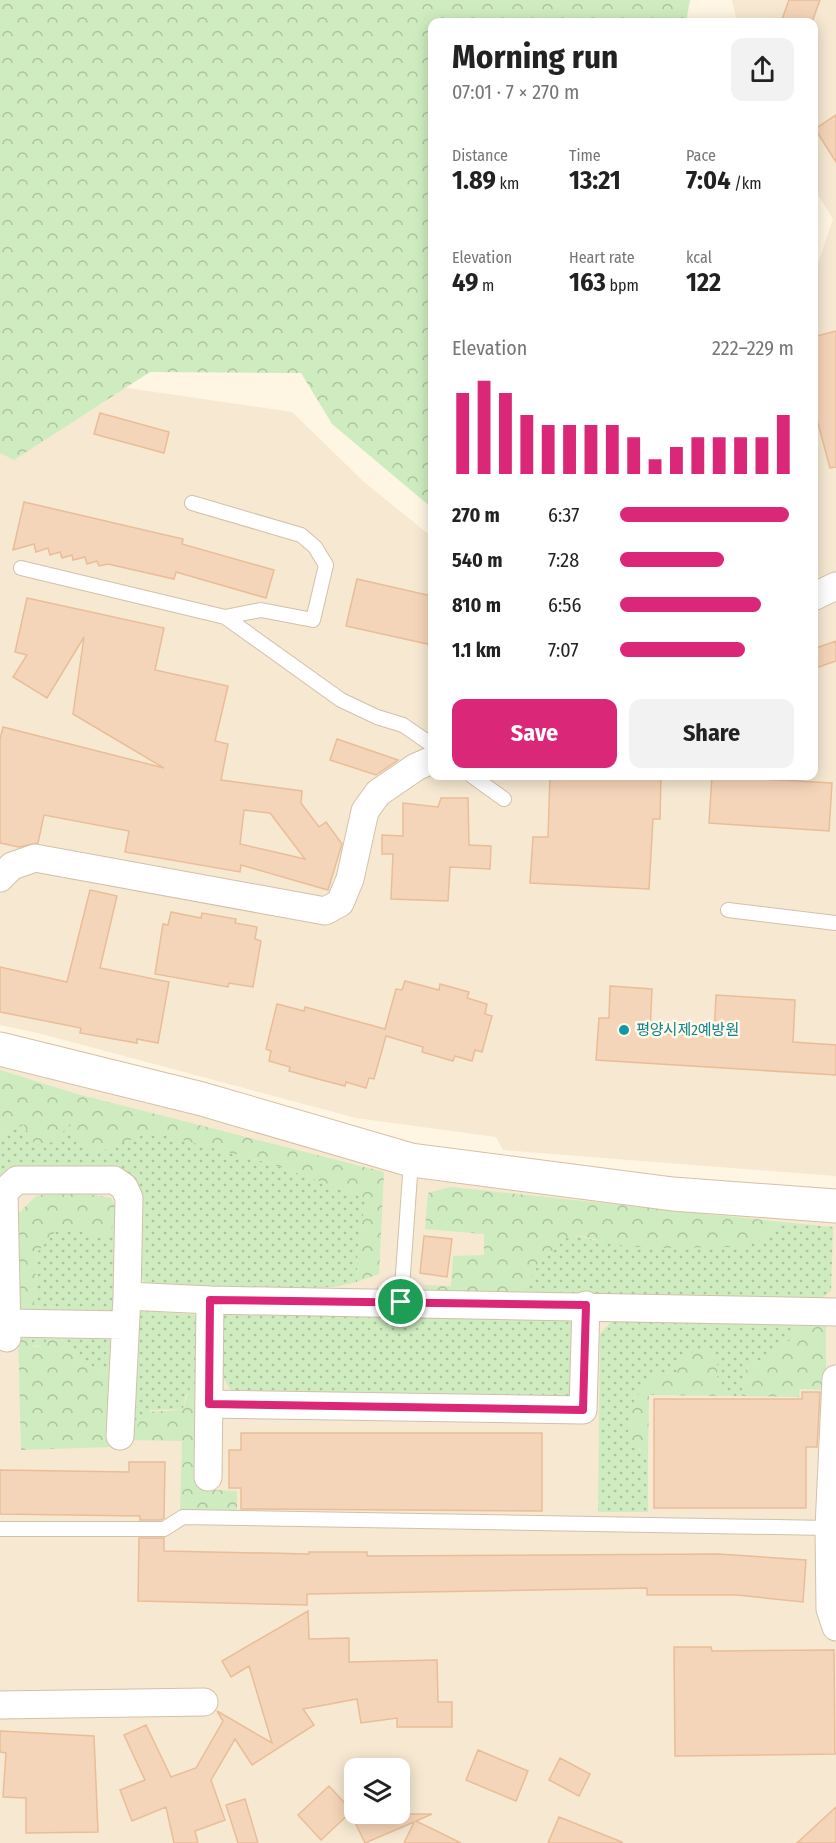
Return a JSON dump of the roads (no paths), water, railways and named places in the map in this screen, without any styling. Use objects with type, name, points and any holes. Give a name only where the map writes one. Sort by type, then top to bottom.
[{"type":"main road","points":[[0,1049],[202,1099],[411,1160],[673,1194],[836,1206]]},
{"type":"street","points":[[818,595],[836,586]]},
{"type":"street","points":[[0,878],[12,866],[35,858],[325,911],[340,903],[350,879],[365,811],[378,793],[416,767],[428,762]]},
{"type":"street","points":[[120,1436],[127,1296],[129,1198],[124,1187],[114,1180],[17,1180],[4,1192],[7,1331],[125,1325]]},
{"type":"street","points":[[127,1296],[210,1300],[586,1305],[836,1312]]},
{"type":"street","points":[[208,1477],[210,1300]]},
{"type":"street","points":[[209,1404],[583,1410],[586,1305]]},
{"type":"street","points":[[836,1379],[829,1528],[830,1609],[836,1628]]},
{"type":"street","points":[[0,1705],[204,1702]]},
{"type":"lane","points":[[192,503],[301,534],[315,547],[326,566],[313,620],[261,610],[225,617]]},
{"type":"lane","points":[[21,568],[225,617],[341,700],[377,717],[403,725],[428,742]]},
{"type":"lane","points":[[478,780],[504,799]]},
{"type":"lane","points":[[728,910],[836,923]]},
{"type":"lane","points":[[401,1302],[411,1160]]},
{"type":"lane","points":[[0,1529],[164,1529],[183,1517],[829,1528]]},
{"type":"place","name":"평양시제2예방원","points":[[624,1030]]}]
